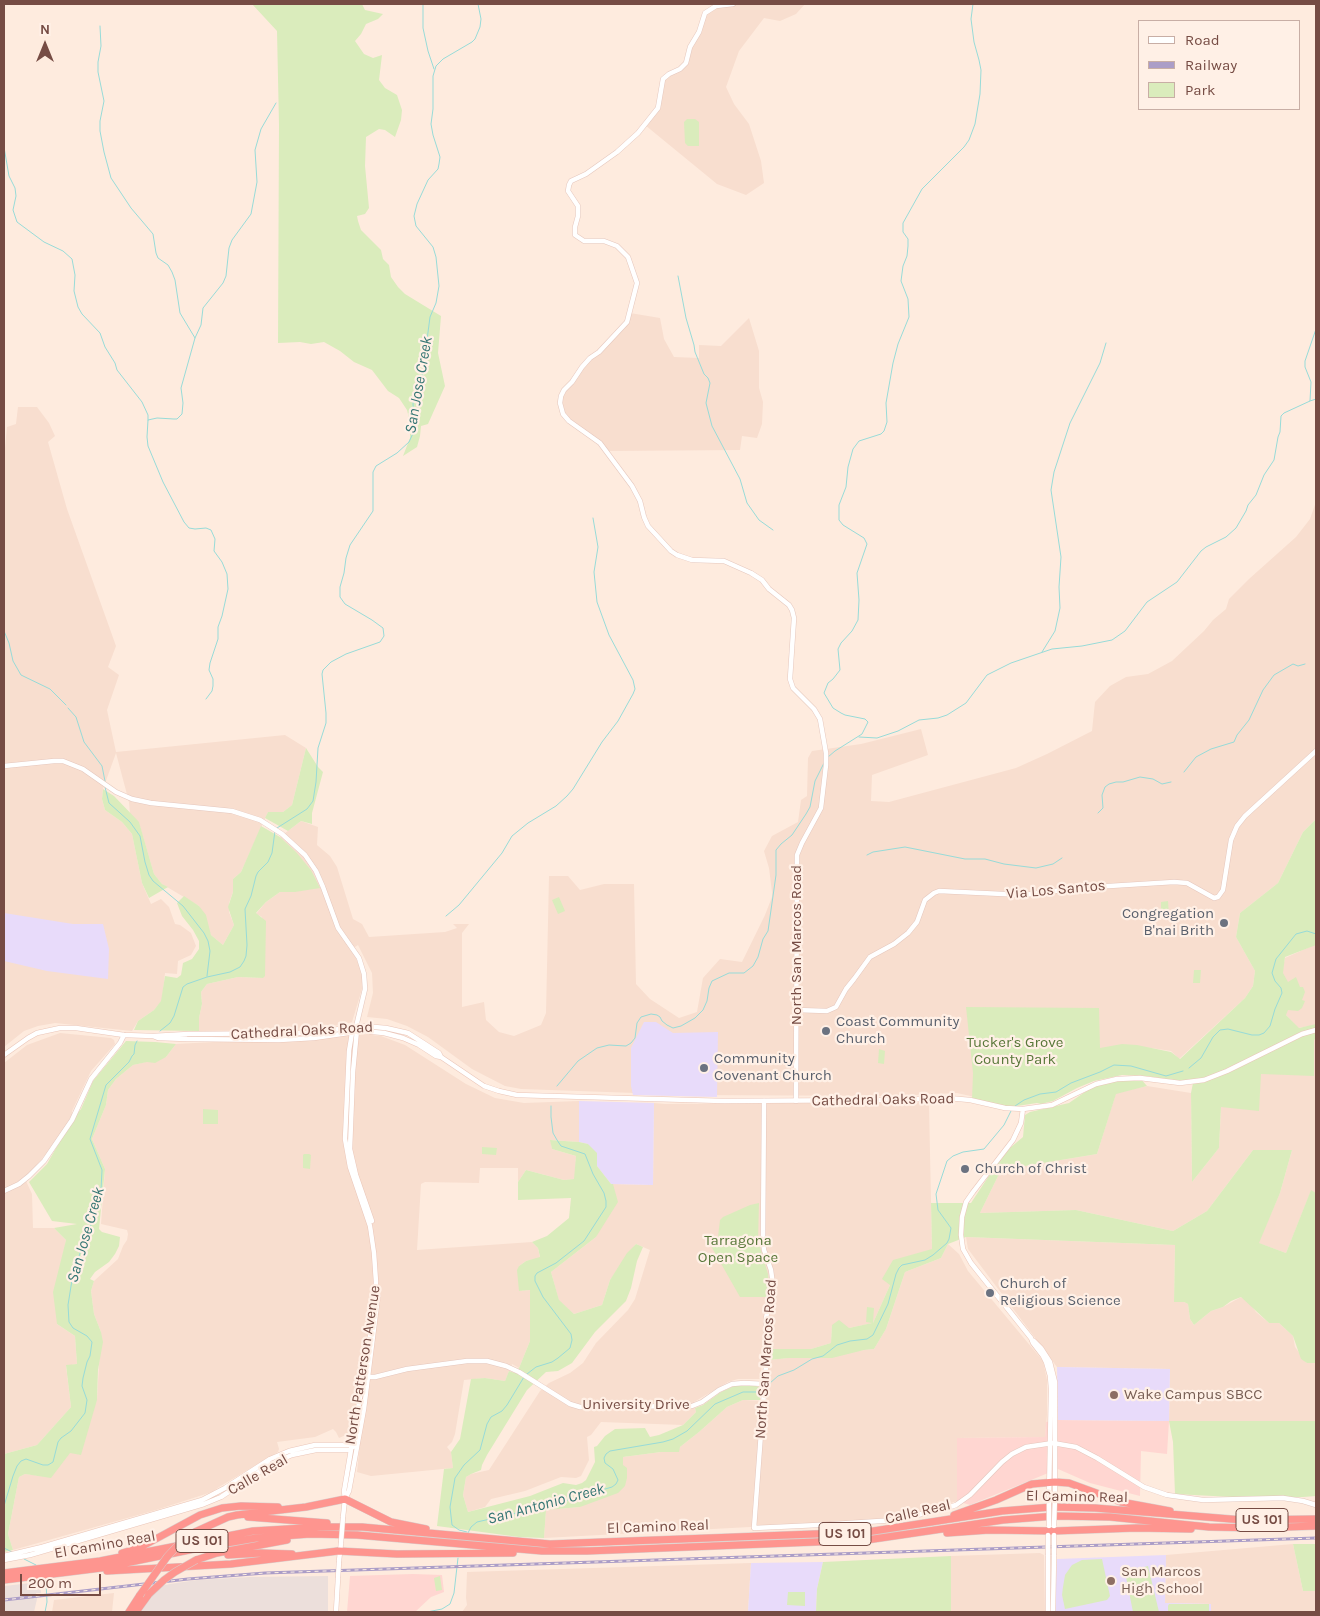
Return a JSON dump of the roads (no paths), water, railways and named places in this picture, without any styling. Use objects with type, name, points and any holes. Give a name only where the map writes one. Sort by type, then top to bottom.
[{"type":"highway","points":[[883,1531],[960,1514],[1032,1484],[1052,1482],[1069,1483],[1121,1502],[1207,1518]]},
{"type":"highway","points":[[129,1612],[167,1557],[181,1542],[195,1532],[220,1520],[237,1515],[306,1507],[345,1499],[391,1522],[450,1539]]},
{"type":"highway","points":[[56,1567],[139,1548],[200,1516],[222,1508],[241,1506],[306,1507]]},
{"type":"highway","name":"El Camino Real","points":[[481,1542],[592,1544],[827,1535],[883,1531],[1002,1511],[1052,1507],[1243,1520],[1316,1519]]},
{"type":"highway","name":"El Camino Real","points":[[46,1571],[56,1567],[116,1558],[253,1532],[320,1527],[362,1527],[542,1551],[587,1551],[867,1540],[1003,1520],[1055,1516],[1110,1517],[1230,1527],[1316,1526]]},
{"type":"highway","points":[[220,1520],[249,1517],[350,1524],[362,1527]]},
{"type":"highway","points":[[904,1535],[918,1536],[988,1530],[1051,1531],[1136,1528],[1204,1530],[1230,1527]]},
{"type":"highway","points":[[136,1612],[149,1594],[174,1572],[196,1560],[217,1553],[251,1546],[295,1538],[324,1537],[332,1534]]},
{"type":"highway","name":"El Camino Real","points":[[4,1580],[46,1571],[80,1571],[125,1564],[256,1538],[332,1534],[450,1539]]},
{"type":"highway","points":[[80,1571],[94,1572],[231,1564],[340,1551],[397,1554],[587,1551]]},
{"type":"highway","points":[[196,1560],[261,1553],[312,1555]]},
{"type":"highway","name":"El Camino Real","points":[[4,1573],[33,1573]]},
{"type":"street","name":"North San Marcos Road","points":[[733,4],[716,6],[702,17],[699,32],[690,47],[686,63],[680,69],[666,76],[662,83],[658,108],[638,133],[617,152],[586,174],[571,181],[569,185],[568,191],[578,206],[575,236],[584,241],[604,241],[617,246],[628,257],[637,282],[627,322],[582,367],[560,396],[560,403],[563,414],[569,421],[600,443],[632,486],[640,501],[648,526],[671,550],[677,555],[692,560],[724,561],[752,573],[789,605],[792,610],[794,618],[790,667],[791,684],[820,719],[826,765],[820,808],[797,855],[796,1101]]},
{"type":"street","name":"Via Los Santos","points":[[796,1010],[827,1011],[836,1006],[870,957],[894,944],[908,933],[917,922],[926,900],[939,891],[1024,895],[1077,888],[1174,882],[1192,885],[1214,898],[1220,896],[1223,890],[1232,840],[1237,826],[1245,816],[1316,750]]},
{"type":"street","name":"North Patterson Avenue","points":[[4,766],[63,761],[83,769],[116,792],[132,799],[151,803],[232,811],[269,825],[305,855],[323,887],[338,928],[359,958],[364,974],[365,989],[349,1052],[345,1139],[350,1167],[370,1226],[376,1272],[375,1300],[366,1377],[349,1491],[345,1499]]},
{"type":"street","name":"Cathedral Oaks Road","points":[[4,1055],[21,1041],[37,1033],[60,1028],[76,1028],[124,1035],[154,1036],[309,1033],[386,1028],[408,1033],[439,1053],[441,1058],[484,1086],[517,1095],[764,1101],[948,1098],[970,1100],[1023,1110],[1052,1105],[1096,1084],[1117,1079],[1140,1078],[1180,1083],[1204,1080],[1221,1074],[1292,1039],[1316,1030]]},
{"type":"street","points":[[4,1191],[29,1176],[44,1162],[72,1120],[92,1079],[124,1035]]},
{"type":"street","name":"North San Marcos Road","points":[[754,1528],[767,1348],[766,1318],[773,1285],[763,1240],[764,1101]]},
{"type":"street","points":[[1023,1110],[1021,1123],[1013,1140],[966,1202],[963,1210],[961,1230],[968,1260],[1032,1340],[1043,1356],[1050,1376],[1053,1443],[1051,1531],[1048,1555],[1048,1612]]},
{"type":"street","name":"University Drive","points":[[366,1377],[381,1376],[407,1369],[477,1361],[496,1362],[532,1379],[570,1404],[580,1407],[692,1406],[732,1384],[744,1383],[764,1386]]},
{"type":"street","name":"North Patterson Avenue","points":[[336,1612],[345,1499],[344,1491],[350,1448],[366,1377]]},
{"type":"street","name":"Calle Real","points":[[754,1528],[818,1526],[896,1520],[947,1508],[956,1505],[970,1496],[1012,1454],[1026,1447],[1053,1443],[1080,1449],[1140,1485],[1167,1495],[1203,1500],[1283,1498],[1316,1504]]},
{"type":"street","name":"Calle Real","points":[[5,1557],[202,1500],[225,1488],[270,1459],[289,1451],[315,1445],[350,1448]]},
{"type":"street","points":[[350,1448],[356,1450]]},
{"type":"street","name":"Calle Real","points":[[5,1557],[12,1558],[30,1555],[204,1504],[221,1497],[271,1464],[292,1455],[316,1450],[350,1448]]},
{"type":"street","points":[[1051,1531],[1054,1555],[1053,1612]]},
{"type":"waterway","points":[[423,4],[423,28],[434,69]]},
{"type":"waterway","name":"San Jose Creek","points":[[277,828],[307,809],[313,801],[318,748],[326,723],[323,670],[331,662],[346,654],[380,642],[384,636],[383,628],[345,604],[340,597],[340,587],[350,545],[373,511],[373,472],[376,466],[397,453],[409,442],[415,429],[414,397],[422,378],[430,317],[436,303],[439,286],[433,247],[416,226],[414,216],[417,204],[428,180],[438,169],[440,157],[431,124],[433,76],[436,66],[443,59],[475,39],[481,19],[478,4]]},
{"type":"waterway","points":[[828,757],[862,734],[868,722],[865,719],[845,715],[833,708],[824,693],[828,683],[840,670],[838,649],[858,620],[857,573],[867,544],[864,538],[843,525],[839,520],[839,505],[846,487],[848,467],[853,449],[859,441],[881,434],[887,422],[886,403],[893,363],[898,344],[909,317],[908,299],[901,281],[908,246],[908,239],[903,232],[903,223],[922,189],[964,147],[975,124],[980,94],[981,70],[971,19],[973,4]]},
{"type":"waterway","points":[[100,26],[101,46],[98,72],[104,101],[100,131],[111,178],[131,208],[153,234],[158,258],[168,265],[175,280],[180,313],[195,338],[181,388],[182,414],[177,419],[157,418],[148,420],[147,437],[148,446],[163,482],[184,522],[189,528],[206,528],[211,530],[215,539],[214,551],[222,562],[227,574],[228,589],[218,627],[218,639],[209,670],[213,679],[213,686],[206,699]]},
{"type":"waterway","points":[[195,338],[201,325],[203,308],[223,283],[226,276],[229,248],[232,240],[251,214],[257,182],[255,150],[261,129],[276,103]]},
{"type":"waterway","points":[[4,147],[9,176],[15,188],[16,196],[13,210],[17,222],[44,242],[63,251],[72,259],[75,275],[74,291],[78,307],[100,333],[117,370],[142,402],[148,415],[148,420]]},
{"type":"waterway","points":[[678,276],[695,352],[710,383],[706,403],[712,426],[740,479],[747,503],[759,520],[773,530]]},
{"type":"waterway","points":[[859,737],[877,738],[898,731],[919,720],[947,715],[966,703],[987,675],[1011,663],[1052,649],[1112,640],[1125,631],[1147,602],[1177,582],[1201,551],[1226,537],[1236,528],[1274,460],[1280,432],[1281,416],[1310,401],[1311,382],[1305,367],[1305,361],[1316,329]]},
{"type":"waterway","points":[[1042,652],[1055,631],[1060,608],[1061,557],[1051,490],[1054,472],[1070,423],[1100,363],[1106,343]]},
{"type":"waterway","points":[[1310,401],[1316,399]]},
{"type":"waterway","points":[[446,916],[459,905],[502,853],[512,836],[528,823],[556,806],[573,789],[602,742],[618,721],[635,689],[633,680],[609,635],[597,602],[594,572],[598,547],[593,518]]},
{"type":"waterway","points":[[4,631],[13,661],[21,675],[50,689],[66,705]]},
{"type":"waterway","points":[[1184,772],[1196,757],[1211,749],[1234,742],[1249,720],[1263,690],[1274,675],[1293,664],[1298,666],[1305,664]]},
{"type":"waterway","points":[[68,708],[76,717],[84,742],[102,766],[105,781]]},
{"type":"waterway","points":[[557,1086],[578,1061],[597,1048],[609,1045],[626,1046],[631,1043],[635,1038],[637,1023],[641,1017],[651,1014],[657,1015],[662,1021],[673,1028],[681,1026],[695,1018],[703,1010],[712,981],[729,973],[744,973],[753,966],[768,931],[776,875],[776,850],[792,835],[810,807],[815,781],[824,763]]},
{"type":"waterway","points":[[1098,813],[1103,808],[1102,795],[1105,787],[1109,784],[1140,777],[1153,779],[1162,784],[1171,782]]},
{"type":"waterway","points":[[105,787],[109,803],[130,822],[140,836],[145,862],[153,881],[183,906],[204,933],[210,951],[207,976]]},
{"type":"waterway","name":"San Jose Creek","points":[[160,1031],[170,1023],[174,1016],[183,987],[207,977],[230,972],[240,967],[244,961],[247,945],[245,909],[251,896],[256,876],[268,862],[272,853],[275,831]]},
{"type":"waterway","points":[[867,855],[873,852],[905,847],[965,859],[985,859],[1004,864],[1036,868],[1053,864],[1062,858]]},
{"type":"waterway","name":"San Antonio Creek","points":[[1189,1068],[1201,1058],[1213,1037],[1220,1030],[1228,1029],[1252,1035],[1264,1033],[1270,1026],[1282,993],[1272,973],[1276,959],[1296,934],[1307,931],[1316,934]]},
{"type":"waterway","name":"San Jose Creek","points":[[4,1506],[13,1476],[21,1461],[26,1459],[43,1465],[53,1462],[58,1442],[71,1431],[85,1413],[87,1400],[82,1386],[92,1342],[87,1336],[73,1328],[69,1322],[68,1305],[72,1280],[83,1243],[94,1218],[101,1190],[102,1170],[90,1139],[106,1085],[129,1062],[134,1054],[137,1041]]},
{"type":"waterway","name":"San Antonio Creek","points":[[1015,1106],[1024,1100],[1040,1094],[1056,1092],[1071,1083],[1114,1065],[1131,1066],[1166,1076],[1183,1071]]},
{"type":"waterway","points":[[527,1374],[536,1367],[558,1358],[570,1348],[572,1340],[571,1334],[543,1297],[535,1281],[535,1276],[556,1263],[584,1241],[606,1207],[604,1193],[593,1174],[585,1154],[561,1146],[553,1133],[551,1106]]},
{"type":"waterway","name":"San Antonio Creek","points":[[766,1391],[770,1383],[778,1376],[794,1370],[812,1359],[823,1356],[837,1345],[867,1339],[873,1335],[888,1304],[899,1268],[902,1265],[925,1260],[947,1243],[949,1239],[951,1228],[938,1210],[936,1194],[947,1161],[963,1152],[984,1149],[1004,1125],[1011,1111]]},
{"type":"waterway","points":[[467,1532],[459,1530],[452,1525],[450,1507],[455,1478],[464,1465],[480,1450],[487,1424],[491,1417],[502,1411],[507,1405],[524,1377]]},
{"type":"waterway","name":"San Antonio Creek","points":[[468,1533],[477,1522],[547,1506],[612,1487],[618,1480],[613,1469],[605,1463],[604,1458],[610,1451],[673,1439],[687,1431],[715,1404],[743,1392],[762,1392]]},
{"type":"waterway","name":"San Jose Creek","points":[[4,1548],[12,1552]]},
{"type":"waterway","points":[[427,1612],[442,1609],[450,1604],[454,1593],[458,1558]]},
{"type":"waterway","name":"San Jose Creek","points":[[24,1559],[36,1565]]},
{"type":"waterway","name":"San Jose Creek","points":[[43,1577],[46,1583],[47,1602],[45,1612]]},
{"type":"railway","points":[[4,1600],[188,1579],[265,1573],[1316,1538]]},
{"type":"place","name":"Congregation B'nai Brith","points":[[1224,923]]},
{"type":"place","name":"Coast Community Church","points":[[826,1031]]},
{"type":"place","name":"Community Covenant Church","points":[[704,1068]]},
{"type":"place","name":"Church of Christ","points":[[965,1169]]},
{"type":"place","name":"Church of Religious Science","points":[[990,1293]]},
{"type":"place","name":"Wake Campus SBCC","points":[[1114,1395]]},
{"type":"place","name":"San Marcos High School","points":[[1111,1581]]},
{"type":"park label","name":"Tucker's Grove County Park","points":[[1015,1052]]},
{"type":"park label","name":"Tarragona Open Space","points":[[738,1250]]}]
